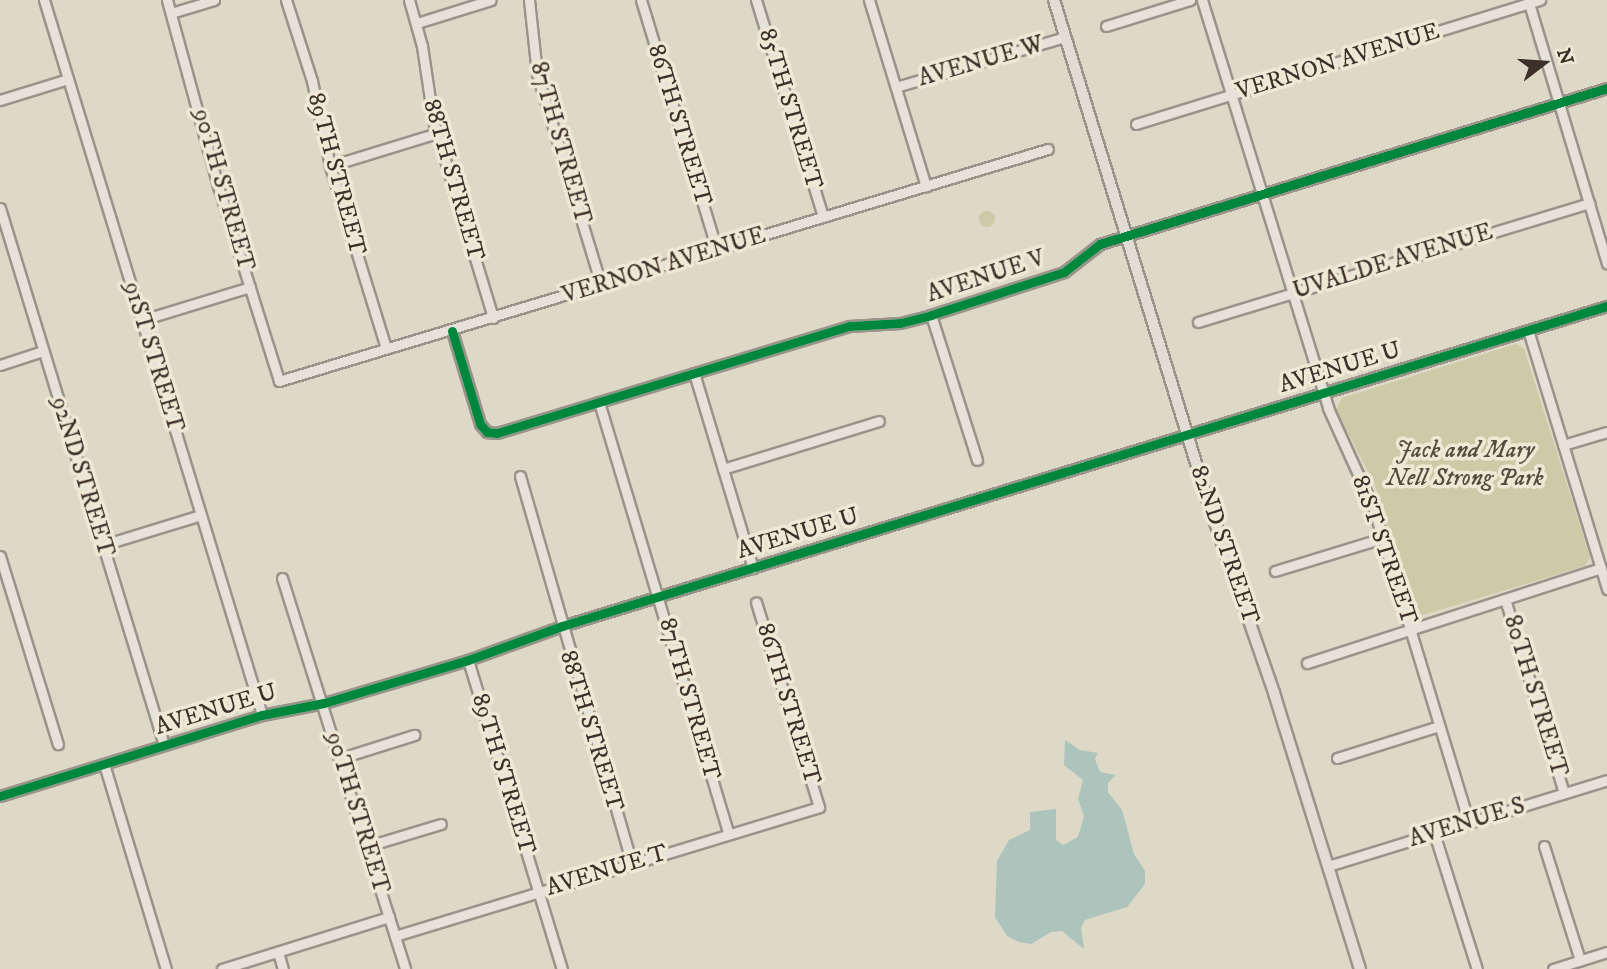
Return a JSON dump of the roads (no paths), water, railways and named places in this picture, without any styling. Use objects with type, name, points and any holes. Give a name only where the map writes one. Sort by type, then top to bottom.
[{"type":"main road","name":"82ND STREET","points":[[1054,0],[1187,435],[1360,969]]},
{"type":"street","name":"91ST STREET","points":[[44,0],[262,715]]},
{"type":"street","name":"90TH STREET","points":[[167,0],[279,380]]},
{"type":"street","points":[[172,13],[214,0]]},
{"type":"street","name":"89TH STREET","points":[[286,0],[312,81],[330,166],[386,348]]},
{"type":"street","name":"88TH STREET","points":[[409,0],[417,23],[437,133],[493,318]]},
{"type":"street","points":[[417,23],[491,0]]},
{"type":"street","name":"87TH STREET","points":[[529,0],[537,74],[601,285]]},
{"type":"street","name":"86TH STREET","points":[[640,0],[717,250]]},
{"type":"street","name":"85TH STREET","points":[[756,0],[823,217]]},
{"type":"street","points":[[869,0],[926,186]]},
{"type":"street","points":[[1106,26],[1190,0]]},
{"type":"street","name":"81ST STREET","points":[[1202,0],[1324,393],[1339,437],[1366,486],[1383,538],[1469,822]]},
{"type":"street","name":"VERNON AVENUE","points":[[1136,124],[1540,0]]},
{"type":"street","points":[[1528,2],[1607,263]]},
{"type":"street","name":"AVENUE W","points":[[896,87],[1065,37]]},
{"type":"street","points":[[0,100],[68,79]]},
{"type":"street","name":"AVENUE V","points":[[452,331],[480,424],[487,432],[497,433],[850,326],[900,323],[931,315],[1064,272],[1090,249],[1126,236],[1607,88]]},
{"type":"street","points":[[330,166],[437,133]]},
{"type":"street","name":"VERNON AVENUE","points":[[279,380],[452,331],[1048,149]]},
{"type":"street","name":"UVALDE AVENUE","points":[[1198,322],[1589,203]]},
{"type":"street","name":"92ND STREET","points":[[0,208],[164,746]]},
{"type":"street","points":[[142,320],[250,287]]},
{"type":"street","name":"AVENUE U","points":[[0,796],[262,715],[324,703],[468,660],[562,626],[1607,306]]},
{"type":"street","points":[[931,315],[977,460]]},
{"type":"street","points":[[1528,330],[1607,589]]},
{"type":"street","points":[[0,365],[43,351]]},
{"type":"street","points":[[694,373],[753,568]]},
{"type":"street","name":"87TH STREET","points":[[599,402],[729,834]]},
{"type":"street","points":[[723,469],[879,421]]},
{"type":"street","points":[[1563,445],[1607,432]]},
{"type":"street","name":"88TH STREET","points":[[520,476],[632,864]]},
{"type":"street","points":[[103,545],[201,515]]},
{"type":"street","points":[[1275,571],[1383,538]]},
{"type":"street","points":[[0,556],[4,586],[58,744]]},
{"type":"street","points":[[1307,663],[1601,568]]},
{"type":"street","name":"90TH STREET","points":[[282,578],[324,703],[405,969]]},
{"type":"street","name":"80TH STREET","points":[[1505,599],[1564,793]]},
{"type":"street","name":"86TH STREET","points":[[756,602],[819,807]]},
{"type":"street","name":"89TH STREET","points":[[468,660],[562,969]]},
{"type":"street","points":[[1337,758],[1439,726]]},
{"type":"street","points":[[341,758],[414,735]]},
{"type":"street","points":[[104,764],[166,969]]},
{"type":"street","name":"AVENUE S","points":[[1328,866],[1607,780]]},
{"type":"street","name":"AVENUE T","points":[[395,936],[819,807]]},
{"type":"street","points":[[368,846],[441,824]]},
{"type":"street","points":[[1434,833],[1477,969]]},
{"type":"street","points":[[1544,846],[1580,960]]},
{"type":"street","points":[[222,969],[389,917]]},
{"type":"street","points":[[278,952],[283,969]]},
{"type":"street","points":[[1553,969],[1607,952]]},
{"type":"park label","name":"Jack and Mary Nell Strong Park","points":[[1465,465]]}]
